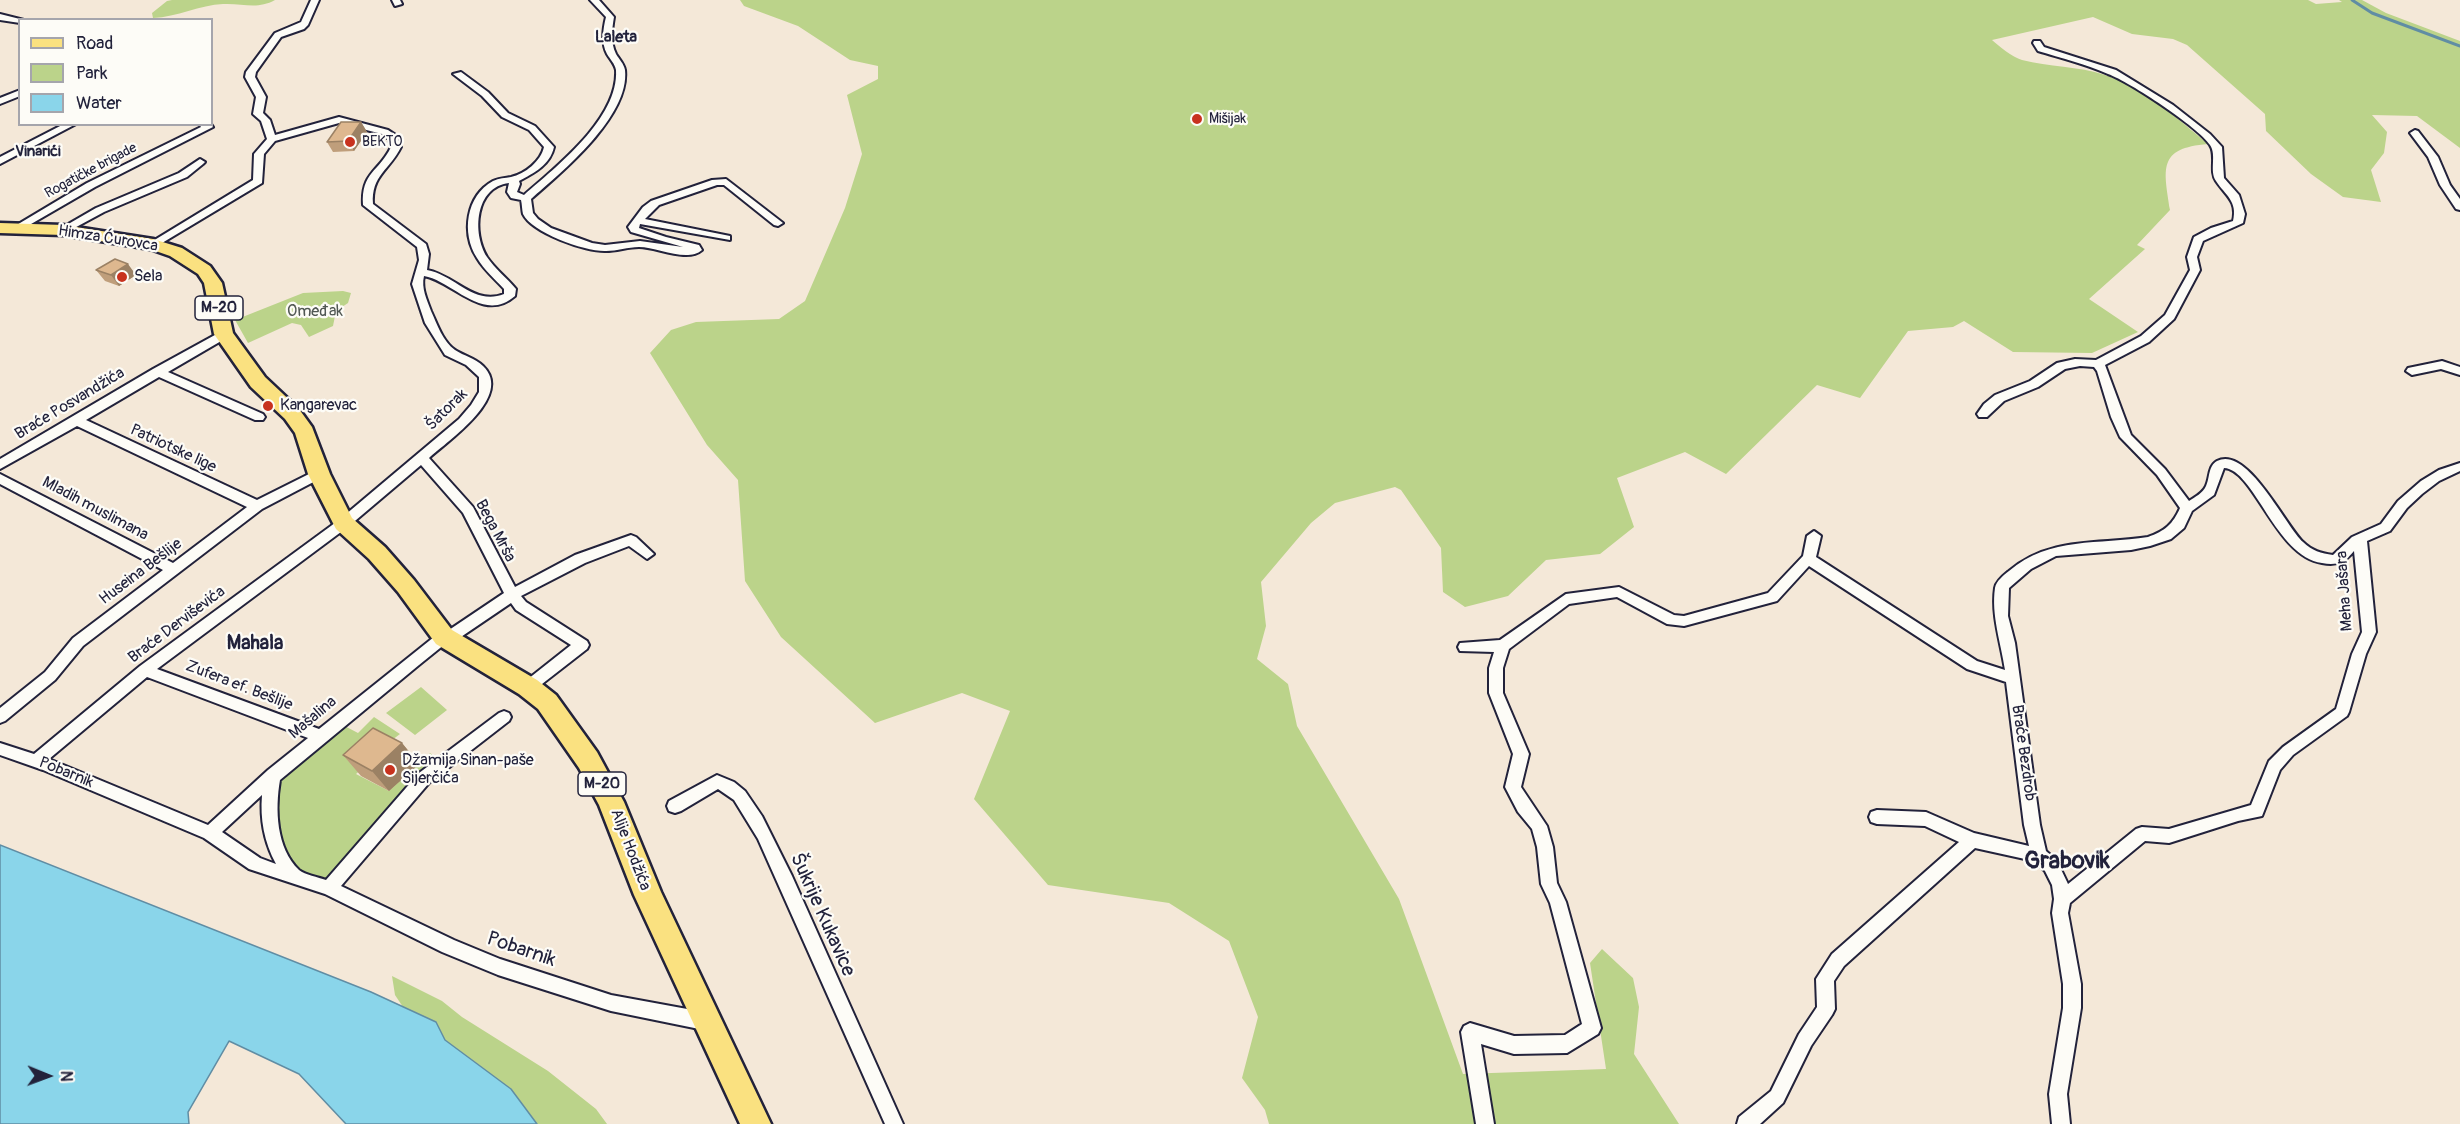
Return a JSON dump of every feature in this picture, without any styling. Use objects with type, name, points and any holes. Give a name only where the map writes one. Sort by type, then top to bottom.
[{"type":"main road","name":"Himza Ćurovca","points":[[7,228],[63,230],[153,244],[176,252],[204,270],[213,283],[224,334],[258,382],[292,414],[305,432],[319,474],[344,523]]},
{"type":"main road","name":"Alije Hodžića","points":[[344,523],[377,553],[406,586],[445,638],[528,687],[547,702],[560,718],[611,802],[626,834],[648,895],[756,1124]]},
{"type":"street","points":[[272,139],[265,120],[258,114],[261,97],[250,77],[251,72],[278,35],[301,27],[315,0]]},
{"type":"street","points":[[526,198],[579,152],[606,114],[620,86],[621,69],[610,52],[607,36],[610,17],[594,0]]},
{"type":"street","points":[[0,17],[18,20]]},
{"type":"street","points":[[1983,414],[1990,403],[2002,395],[2031,385],[2061,366],[2073,363],[2098,364],[2145,339],[2170,317],[2195,270],[2192,257],[2198,239],[2215,230],[2238,223],[2240,214],[2234,195],[2219,179],[2217,147],[2207,136],[2170,107],[2113,72],[2041,49],[2037,43]]},
{"type":"street","points":[[153,244],[258,181],[259,154],[272,139],[339,120],[385,132],[394,138],[394,151],[373,177],[366,191],[368,205],[422,246],[425,263],[421,272],[432,272],[478,300],[498,302],[508,296],[510,288],[480,255],[472,220],[482,195],[500,181],[513,180],[528,173],[549,155],[549,147],[532,128],[505,115],[485,94],[458,74]]},
{"type":"street","points":[[0,101],[18,94]]},
{"type":"street","points":[[0,161],[68,126]]},
{"type":"street","name":"Rogatičke brigade","points":[[7,228],[208,127],[206,126]]},
{"type":"street","points":[[2415,133],[2433,157],[2445,185],[2460,207]]},
{"type":"street","points":[[63,230],[100,210],[183,175],[200,162]]},
{"type":"street","points":[[513,180],[515,184],[512,192],[515,196],[526,198]]},
{"type":"street","points":[[526,198],[528,213],[534,221],[547,230],[590,246],[605,248],[640,244],[691,252],[697,250],[695,247],[663,240],[635,230],[633,227],[647,209],[664,199],[721,182],[726,182],[778,223]]},
{"type":"street","points":[[639,221],[662,227],[699,230],[726,238]]},
{"type":"street","name":"Šatorak","points":[[344,523],[463,422],[480,404],[487,390],[484,377],[473,363],[449,352],[441,342],[418,290],[421,272]]},
{"type":"street","name":"Braće Posvandžića","points":[[0,465],[224,334]]},
{"type":"street","points":[[2098,364],[2103,370],[2116,417],[2126,437],[2161,472],[2187,508]]},
{"type":"street","points":[[2412,371],[2442,365],[2460,371]]},
{"type":"street","points":[[157,372],[259,417]]},
{"type":"street","name":"Patriotske lige","points":[[75,420],[257,506]]},
{"type":"street","name":"Bega Mrša","points":[[421,457],[468,510],[512,595]]},
{"type":"street","name":"Braće Bezdrob","points":[[2061,1124],[2058,1094],[2072,1008],[2072,984],[2060,913],[2062,899],[2060,885],[2051,866],[2039,855],[2032,825],[2030,792],[2000,602],[2002,586],[2009,578],[2055,551],[2144,543],[2165,537],[2183,520],[2187,508],[2204,498],[2212,488],[2219,465],[2228,463],[2247,473],[2282,528],[2313,556],[2336,560],[2360,539]]},
{"type":"street","points":[[2360,539],[2383,529],[2407,500],[2431,481],[2460,467]]},
{"type":"street","name":"Huseina Bešlije","points":[[0,717],[50,676],[78,642],[257,506],[319,474]]},
{"type":"street","name":"Mladih muslimana","points":[[0,478],[175,570]]},
{"type":"street","name":"Braće Derviševića","points":[[36,761],[145,670],[344,523]]},
{"type":"street","points":[[1809,560],[1814,536]]},
{"type":"street","name":"Meha Jašara","points":[[2062,899],[2142,834],[2169,836],[2238,814],[2256,811],[2274,766],[2288,751],[2342,712],[2359,654],[2369,632],[2360,539]]},
{"type":"street","name":"Mašalina","points":[[210,833],[273,775],[320,736],[445,638],[512,595],[580,559],[631,540],[647,554]]},
{"type":"street","points":[[1809,560],[1972,665],[2013,678]]},
{"type":"street","points":[[1465,647],[1503,646],[1566,599],[1619,592],[1672,620],[1683,621],[1772,597],[1803,563],[1809,560]]},
{"type":"street","points":[[512,595],[521,606],[582,645],[528,687]]},
{"type":"street","points":[[1485,1124],[1470,1032],[1514,1045],[1567,1044],[1592,1028],[1558,902],[1549,884],[1545,846],[1539,826],[1524,807],[1513,787],[1521,754],[1496,693],[1496,668],[1503,646]]},
{"type":"street","name":"Zufera ef. Bešlije","points":[[145,670],[320,736]]},
{"type":"street","points":[[329,888],[424,778],[504,717]]},
{"type":"street","name":"Pobarnik","points":[[0,748],[210,833],[255,864],[293,874],[329,888],[440,942],[498,967],[611,1003],[709,1022]]},
{"type":"street","points":[[273,775],[268,809],[281,861],[293,874]]},
{"type":"street","name":"Šukrije Kukavice","points":[[675,806],[717,782],[727,784],[740,797],[764,833],[774,860],[784,876],[894,1124]]},
{"type":"street","points":[[1877,817],[1926,819],[1972,840],[2039,855]]},
{"type":"street","points":[[1746,1124],[1777,1097],[1805,1040],[1826,1009],[1825,979],[1838,960],[1972,840]]},
{"type":"green space","points":[[275,0],[262,5],[206,6],[171,16],[153,18],[152,13],[167,1]]},
{"type":"green space","points":[[740,0],[2308,0],[2316,4],[2342,2],[2339,0],[2362,0],[2386,13],[2460,41],[2460,148],[2417,116],[2372,115],[2387,132],[2384,153],[2371,170],[2381,202],[2343,197],[2311,174],[2266,131],[2265,114],[2187,45],[2173,39],[2132,34],[2093,17],[1992,40],[2022,60],[2084,70],[2119,80],[2160,105],[2208,144],[2191,146],[2172,156],[2166,172],[2170,210],[2137,245],[2145,249],[2089,299],[2138,332],[2092,353],[2013,352],[1964,321],[1953,327],[1908,331],[1860,398],[1817,385],[1726,474],[1685,452],[1617,478],[1634,527],[1600,554],[1546,560],[1508,596],[1465,607],[1443,592],[1441,548],[1401,490],[1395,487],[1335,503],[1311,523],[1261,582],[1266,626],[1257,659],[1288,684],[1297,726],[1399,899],[1463,1074],[1606,1069],[1590,963],[1602,949],[1633,978],[1639,1007],[1634,1054],[1679,1124],[1269,1124],[1265,1110],[1242,1078],[1258,1017],[1229,941],[1169,903],[1048,885],[974,799],[1010,711],[962,693],[875,723],[781,637],[745,581],[738,480],[707,445],[650,353],[671,330],[696,322],[779,319],[805,301],[845,208],[862,154],[847,95],[878,79],[878,66],[850,60],[798,26],[744,6]]},
{"type":"green space","name":"Omeđak","points":[[343,291],[351,293],[348,303],[336,311],[333,326],[309,337],[301,325],[292,323],[248,343],[235,320],[303,293]]},
{"type":"green space","points":[[421,687],[447,710],[415,735],[386,713]]},
{"type":"green space","points":[[374,717],[400,734],[379,750],[381,752],[356,774],[389,791],[430,753],[442,762],[327,887],[281,861],[273,775],[337,722],[358,733]]},
{"type":"green space","points":[[392,976],[442,1001],[462,1017],[548,1071],[596,1109],[607,1124],[537,1124],[511,1089],[445,1040],[436,1022],[403,1007],[395,995]]},
{"type":"water","points":[[0,845],[371,992],[436,1022],[445,1040],[511,1089],[537,1124],[346,1124],[299,1074],[229,1041],[188,1112],[189,1124],[0,1124]]},
{"type":"building","points":[[341,122],[361,122],[348,141],[327,142]]},
{"type":"building","points":[[115,259],[128,264],[111,275],[96,270]]},
{"type":"building","points":[[373,728],[402,743],[372,771],[343,755]]},
{"type":"waterway","points":[[2352,0],[2372,13],[2460,46]]},
{"type":"place","name":"Mišijak","points":[[1197,119]]},
{"type":"place","name":"BEKTO","points":[[350,142]]},
{"type":"place","name":"Sela","points":[[122,277]]},
{"type":"place","name":"Kangarevac","points":[[268,406]]},
{"type":"place","name":"Džamija Sinan-paše Sijerčića","points":[[390,770]]},
{"type":"district","name":"Laleta","points":[[616,38]]},
{"type":"district","name":"Vinarići","points":[[38,152]]},
{"type":"district","name":"Mahala","points":[[255,644]]},
{"type":"district","name":"Grabovik","points":[[2067,862]]}]
